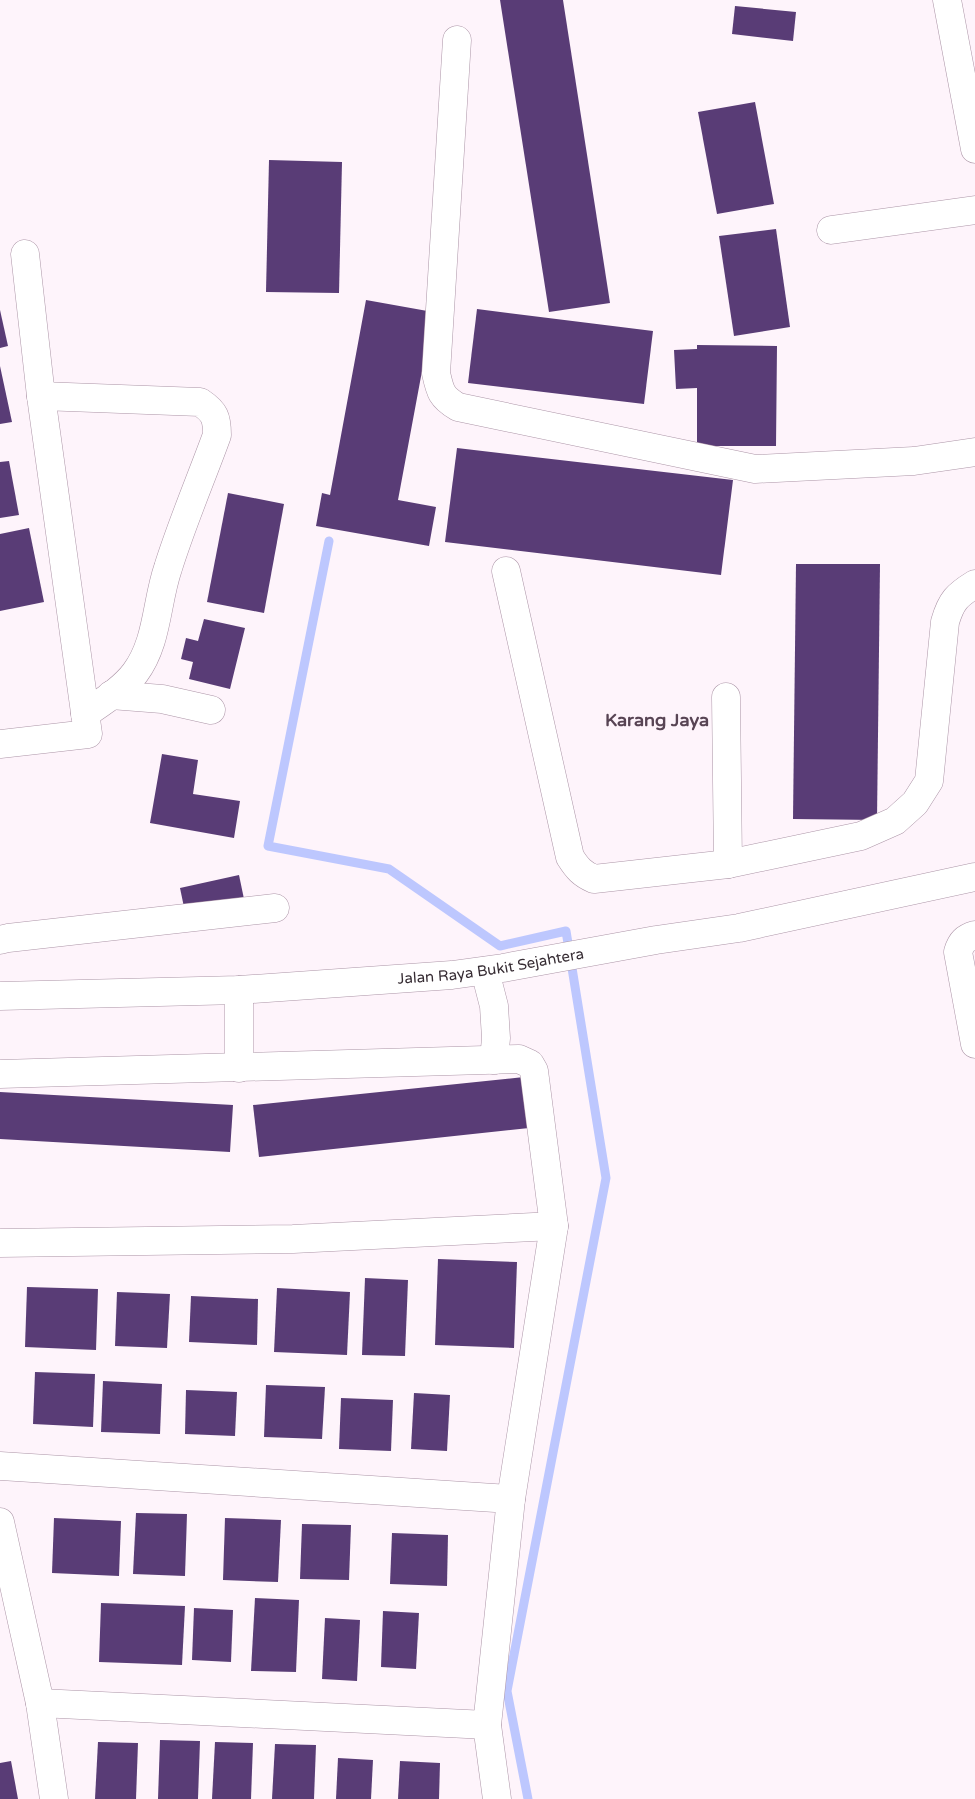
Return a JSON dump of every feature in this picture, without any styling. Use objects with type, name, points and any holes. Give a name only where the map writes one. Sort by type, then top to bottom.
[{"type":"main road","points":[[947,0],[975,149]]},
{"type":"main road","points":[[457,40],[436,373],[440,389],[446,400],[458,407],[755,469],[914,461],[975,452]]},
{"type":"main road","points":[[831,230],[975,210]]},
{"type":"main road","points":[[0,744],[88,734],[41,396],[25,254]]},
{"type":"main road","points":[[41,396],[200,402],[211,409],[217,420],[217,435],[167,570],[154,630],[145,656],[134,673],[111,695],[85,714]]},
{"type":"main road","points":[[506,571],[570,857],[576,867],[594,879],[728,864],[861,836],[895,821],[915,803],[929,781],[945,622],[950,606],[960,593],[975,584]]},
{"type":"main road","points":[[111,695],[162,699],[212,710]]},
{"type":"main road","points":[[726,697],[728,864]]},
{"type":"main road","name":"Jalan Raya Bukit Sejahtera","points":[[0,996],[239,990],[452,975],[494,970],[656,940],[739,928],[975,877]]},
{"type":"main road","points":[[0,940],[275,908]]},
{"type":"main road","points":[[975,935],[967,938],[960,944],[958,952],[975,1044]]},
{"type":"main road","points":[[494,970],[496,1038],[494,1060]]},
{"type":"main road","points":[[239,990],[239,1068]]},
{"type":"main road","points":[[0,1074],[520,1059],[530,1064],[534,1071],[554,1226],[511,1499],[487,1725],[497,1799]]},
{"type":"main road","points":[[0,1243],[293,1239],[554,1226]]},
{"type":"main road","points":[[0,1466],[511,1499]]},
{"type":"main road","points":[[0,1522],[40,1703],[54,1799]]},
{"type":"main road","points":[[40,1703],[487,1725]]},
{"type":"building","points":[[500,0],[563,0],[610,303],[549,312]]},
{"type":"building","points":[[735,6],[796,12],[793,41],[732,34]]},
{"type":"building","points":[[755,102],[774,204],[717,214],[698,112]]},
{"type":"building","points":[[269,160],[342,162],[339,293],[266,292]]},
{"type":"building","points":[[776,229],[790,327],[734,336],[719,236]]},
{"type":"building","points":[[366,300],[433,312],[398,500],[436,507],[429,546],[316,526],[322,493],[330,495]]},
{"type":"building","points":[[477,309],[653,331],[644,404],[468,383]]},
{"type":"building","points":[[0,310],[8,346],[0,348]]},
{"type":"building","points":[[697,345],[777,346],[776,446],[697,446],[697,388],[676,389],[674,350],[697,349]]},
{"type":"building","points":[[0,366],[12,422],[0,424]]},
{"type":"building","points":[[457,448],[733,480],[721,575],[445,542]]},
{"type":"building","points":[[9,461],[19,515],[0,518],[0,462]]},
{"type":"building","points":[[228,493],[284,504],[264,613],[207,602]]},
{"type":"building","points":[[29,528],[44,602],[0,611],[0,534]]},
{"type":"building","points":[[796,564],[880,564],[877,820],[793,819]]},
{"type":"building","points":[[204,619],[245,628],[230,689],[189,679],[193,662],[181,659],[186,638],[198,641]]},
{"type":"building","points":[[162,754],[198,760],[193,794],[240,801],[234,838],[150,823]]},
{"type":"building","points":[[239,875],[244,899],[185,912],[180,888]]},
{"type":"building","points":[[524,1077],[529,1128],[259,1157],[253,1105]]},
{"type":"building","points":[[0,1092],[233,1105],[230,1152],[0,1139]]},
{"type":"building","points":[[438,1259],[517,1262],[514,1348],[435,1345]]},
{"type":"building","points":[[365,1278],[408,1280],[405,1356],[362,1355]]},
{"type":"building","points":[[27,1287],[98,1289],[96,1350],[25,1347]]},
{"type":"building","points":[[277,1288],[350,1292],[347,1355],[274,1352]]},
{"type":"building","points":[[117,1292],[170,1294],[167,1348],[115,1346]]},
{"type":"building","points":[[191,1296],[258,1299],[257,1345],[189,1342]]},
{"type":"building","points":[[35,1372],[95,1374],[93,1427],[33,1424]]},
{"type":"building","points":[[103,1381],[162,1384],[160,1434],[101,1432]]},
{"type":"building","points":[[266,1385],[325,1387],[322,1439],[264,1437]]},
{"type":"building","points":[[186,1390],[237,1392],[235,1436],[185,1434]]},
{"type":"building","points":[[414,1393],[450,1395],[447,1451],[411,1449]]},
{"type":"building","points":[[341,1398],[393,1400],[391,1451],[339,1449]]},
{"type":"building","points":[[136,1513],[187,1514],[185,1576],[133,1574]]},
{"type":"building","points":[[54,1518],[121,1521],[119,1576],[52,1573]]},
{"type":"building","points":[[225,1518],[281,1520],[278,1582],[223,1580]]},
{"type":"building","points":[[302,1524],[351,1525],[349,1580],[300,1579]]},
{"type":"building","points":[[392,1533],[448,1535],[447,1586],[390,1584]]},
{"type":"building","points":[[255,1598],[299,1600],[296,1672],[251,1671]]},
{"type":"building","points":[[101,1603],[185,1606],[182,1665],[99,1662]]},
{"type":"building","points":[[194,1608],[233,1610],[231,1662],[192,1660]]},
{"type":"building","points":[[383,1611],[419,1613],[416,1669],[381,1667]]},
{"type":"building","points":[[325,1618],[360,1620],[357,1681],[322,1679]]},
{"type":"building","points":[[160,1740],[200,1741],[198,1799],[158,1799]]},
{"type":"building","points":[[98,1742],[138,1743],[136,1799],[95,1799]]},
{"type":"building","points":[[215,1742],[253,1743],[251,1799],[212,1799]]},
{"type":"building","points":[[275,1744],[316,1745],[314,1799],[272,1799]]},
{"type":"building","points":[[338,1758],[373,1760],[371,1799],[336,1799]]},
{"type":"building","points":[[11,1761],[18,1799],[0,1799],[0,1763]]},
{"type":"building","points":[[400,1761],[440,1763],[439,1799],[398,1799]]},
{"type":"waterway","points":[[329,541],[268,846],[389,869],[500,946],[566,931],[606,1178],[507,1691],[528,1799]]},
{"type":"district","name":"Karang Jaya","points":[[657,720]]}]
